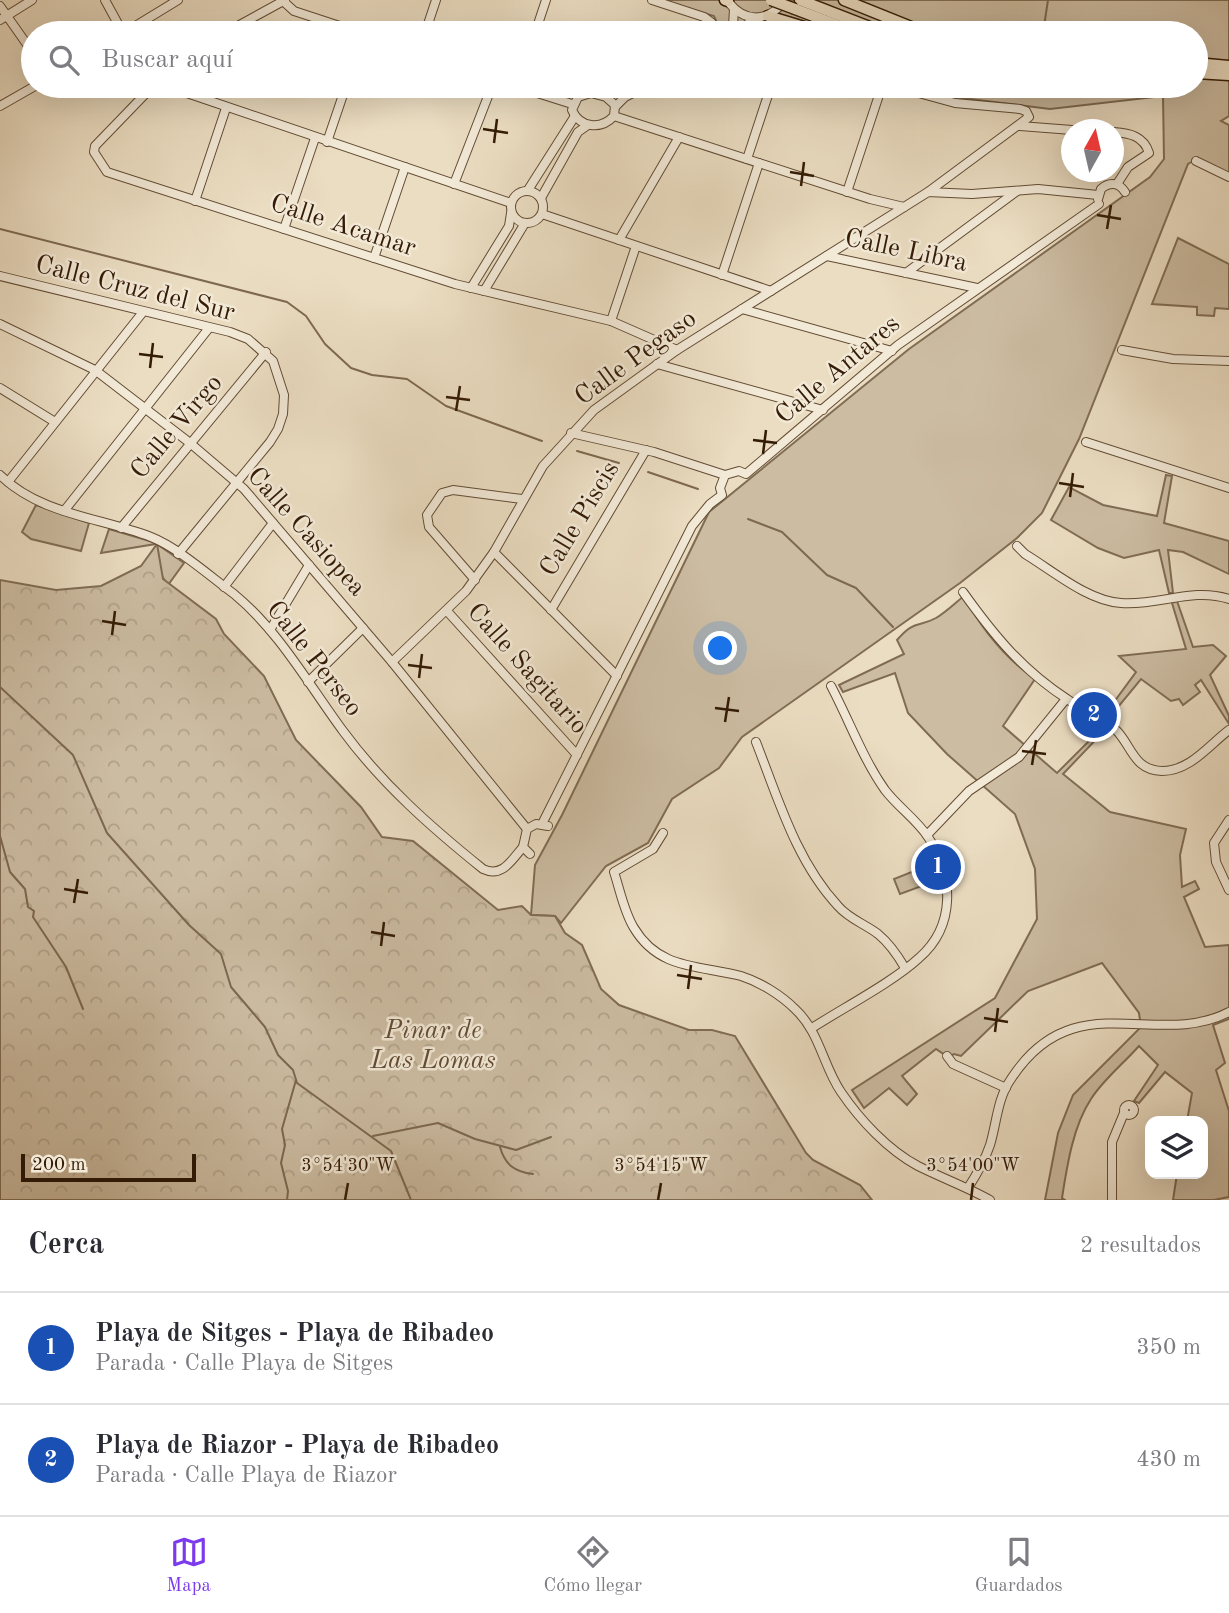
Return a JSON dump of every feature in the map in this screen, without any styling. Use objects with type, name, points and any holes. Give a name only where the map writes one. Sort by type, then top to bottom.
[{"type":"highway","points":[[771,0],[798,4],[849,21]]},
{"type":"highway","points":[[844,0],[896,21]]},
{"type":"highway","points":[[798,4],[833,21]]},
{"type":"highway","points":[[768,16],[784,21]]},
{"type":"highway","points":[[1208,64],[1229,66]]},
{"type":"highway","points":[[1208,74],[1229,75]]},
{"type":"street","points":[[4,18],[32,0]]},
{"type":"street","points":[[105,0],[117,21]]},
{"type":"street","points":[[144,21],[178,0]]},
{"type":"street","points":[[246,21],[284,0],[294,11],[324,21]]},
{"type":"street","points":[[429,21],[436,0]]},
{"type":"street","points":[[539,21],[547,0]]},
{"type":"street","points":[[652,0],[709,21]]},
{"type":"street","points":[[751,21],[768,16],[785,0]]},
{"type":"street","points":[[729,3],[754,18]]},
{"type":"street","points":[[729,3],[732,21]]},
{"type":"street","points":[[0,6],[4,18],[21,39]]},
{"type":"street","points":[[0,106],[21,94]]},
{"type":"street","name":"Calle Acamar","points":[[141,98],[102,137],[94,152],[107,172],[471,288],[611,321],[677,350]]},
{"type":"street","points":[[199,98],[510,203]]},
{"type":"street","points":[[327,142],[342,98]]},
{"type":"street","points":[[454,184],[487,98]]},
{"type":"street","points":[[553,98],[572,104]]},
{"type":"street","points":[[572,104],[579,98]]},
{"type":"street","points":[[608,98],[612,100],[615,112]]},
{"type":"street","points":[[484,291],[525,223],[537,220],[542,214],[541,198],[578,132],[588,125],[604,124],[624,98]]},
{"type":"street","points":[[747,159],[767,98]]},
{"type":"street","points":[[847,192],[878,98]]},
{"type":"street","points":[[936,98],[955,103],[1026,111],[1029,117],[1020,126]]},
{"type":"street","points":[[572,104],[575,116],[588,125]]},
{"type":"street","points":[[195,201],[226,108]]},
{"type":"street","points":[[615,112],[679,137],[847,192],[904,207]]},
{"type":"street","points":[[471,288],[509,226],[510,203],[516,194],[528,190],[575,116]]},
{"type":"street","points":[[1020,126],[1061,129]]},
{"type":"street","name":"Calle Pegaso","points":[[393,663],[475,580],[494,552],[522,499],[571,433],[594,410],[677,350],[929,192],[1020,126]]},
{"type":"street","name":"Calle Antares","points":[[1124,134],[1134,135],[1144,142],[1149,153],[1124,173]]},
{"type":"street","points":[[619,240],[679,137]]},
{"type":"street","points":[[284,229],[315,138]]},
{"type":"street","points":[[1196,161],[1229,177]]},
{"type":"street","points":[[722,275],[759,163]]},
{"type":"street","points":[[374,258],[405,167]]},
{"type":"street","points":[[1116,184],[1125,192]]},
{"type":"street","name":"Calle Antares","points":[[725,475],[739,471],[746,474],[891,351],[1100,202],[1105,186],[1116,184]]},
{"type":"street","points":[[905,272],[1019,189]]},
{"type":"street","points":[[929,192],[972,194],[1019,189],[1100,202]]},
{"type":"street","points":[[528,190],[541,198]]},
{"type":"street","points":[[511,214],[525,223]]},
{"type":"street","points":[[542,214],[771,291]]},
{"type":"street","points":[[611,321],[636,246]]},
{"type":"street","name":"Calle Libra","points":[[827,256],[977,288]]},
{"type":"street","name":"Calle Cruz del Sur","points":[[0,276],[209,328],[247,339],[266,352]]},
{"type":"street","points":[[742,309],[891,351]]},
{"type":"street","points":[[8,482],[143,312]]},
{"type":"street","name":"Calle Casiopea","points":[[0,324],[95,370],[190,443],[234,481],[393,663],[527,829]]},
{"type":"street","points":[[64,511],[209,328]]},
{"type":"street","points":[[1122,350],[1173,359],[1229,361]]},
{"type":"street","points":[[177,554],[234,481],[270,442],[283,414],[281,378],[266,352]]},
{"type":"street","name":"Calle Virgo","points":[[121,528],[266,352]]},
{"type":"street","points":[[657,364],[823,410]]},
{"type":"street","points":[[0,388],[55,422]]},
{"type":"street","points":[[527,829],[545,825],[577,755],[692,526],[710,504],[722,495],[720,488],[725,475],[646,450],[571,433]]},
{"type":"street","points":[[1086,442],[1229,488]]},
{"type":"street","name":"Calle Piscis","points":[[551,610],[646,450]]},
{"type":"street","name":"Calle Perseo","points":[[0,475],[27,496],[64,511],[153,537],[223,587],[270,630],[345,733],[395,792],[483,869],[496,873],[526,851],[527,829]]},
{"type":"street","points":[[475,580],[429,527],[427,516],[442,494],[453,489],[522,499]]},
{"type":"street","points":[[223,587],[273,523]]},
{"type":"street","points":[[1017,546],[1025,554],[1105,600],[1142,603],[1193,594],[1213,594],[1229,599]]},
{"type":"street","points":[[494,552],[617,676]]},
{"type":"street","points":[[270,630],[309,565]]},
{"type":"street","points":[[963,592],[1012,656],[1066,699],[1117,731],[1131,754],[1146,768],[1177,770],[1194,761],[1229,730]]},
{"type":"street","name":"Calle Sagitario","points":[[447,611],[577,755]]},
{"type":"street","points":[[308,682],[363,628]]},
{"type":"street","points":[[811,1028],[919,959],[932,944],[942,925],[948,902],[944,869],[927,835],[886,791],[831,686]]},
{"type":"street","points":[[927,835],[969,791],[1019,757],[1066,699]]},
{"type":"street","points":[[756,742],[790,827],[818,883],[856,923],[877,933],[905,968]]},
{"type":"street","points":[[1229,820],[1214,843],[1216,862],[1229,890]]},
{"type":"street","points":[[663,833],[653,849],[614,872],[632,925],[644,942],[662,958],[686,968],[743,977],[763,986],[794,1008],[811,1028],[840,1090],[862,1119],[916,1165],[990,1200]]},
{"type":"street","points":[[968,1188],[990,1144],[998,1105],[1006,1088],[1021,1065],[1040,1046],[1067,1031],[1108,1022],[1200,1023],[1229,1012]]},
{"type":"street","points":[[947,1056],[953,1064],[1006,1088]]},
{"type":"street","points":[[1112,1200],[1112,1142],[1125,1113]]},
{"type":"green space","points":[[660,0],[1229,0],[1229,116],[1221,121],[1229,125],[1229,173],[1195,160],[1188,164],[1079,439],[1042,513],[1017,538],[960,583],[742,737],[719,768],[672,799],[648,843],[606,866],[561,923],[555,916],[531,915],[535,865],[562,815],[709,512],[909,349],[1150,177],[1164,159],[1163,98],[1208,98],[1208,21],[716,21],[714,16]]},
{"type":"green space","points":[[963,98],[1146,98],[1050,109]]},
{"type":"green space","points":[[1178,238],[1229,264],[1229,309],[1215,308],[1214,316],[1197,315],[1197,307],[1152,304]]},
{"type":"green space","points":[[1166,475],[1172,476],[1164,523],[1229,541],[1229,574],[1183,552],[1168,550],[1173,593],[1169,593],[1159,550],[1124,558],[1098,548],[1051,520],[1069,487],[1103,505],[1157,516]]},
{"type":"green space","points":[[36,505],[89,523],[81,551],[31,539],[22,532]]},
{"type":"green space","points":[[109,529],[153,542],[165,549],[184,563],[168,585],[159,572],[156,544],[101,553]]},
{"type":"green space","name":"Pinar de Las Lomas","points":[[157,544],[163,579],[216,619],[224,634],[264,676],[296,740],[361,807],[382,837],[413,841],[498,910],[522,906],[531,915],[555,916],[565,933],[582,945],[601,989],[619,1005],[689,1030],[712,1030],[735,1036],[806,1153],[813,1160],[860,1185],[872,1200],[0,1200],[0,580],[56,590],[101,586],[141,566]]},
{"type":"green space","points":[[964,596],[995,642],[1013,662],[1035,679],[1003,726],[1057,773],[1104,726],[1107,728],[1063,774],[1110,812],[1186,829],[1180,855],[1182,887],[1195,881],[1199,889],[1184,897],[1205,947],[1229,945],[1229,1019],[1213,1025],[1225,1063],[1216,1070],[1229,1111],[1229,1197],[1214,1200],[1173,1200],[1176,1179],[1208,1179],[1208,1116],[1188,1116],[1192,1093],[1165,1072],[1139,1103],[1134,1101],[1158,1065],[1139,1046],[1101,1085],[1085,1110],[1075,1134],[1069,1160],[1062,1198],[1065,1200],[1045,1200],[1058,1133],[1073,1095],[1141,1027],[1139,1013],[1102,963],[1028,991],[961,1056],[954,1054],[948,1057],[936,1049],[902,1076],[917,1094],[907,1105],[889,1088],[864,1108],[852,1090],[995,998],[1037,919],[1035,869],[1015,814],[947,754],[908,713],[895,673],[843,692],[839,685],[904,654],[897,640],[903,633],[947,610]]},
{"type":"green space","points":[[1177,601],[1193,647],[1213,645],[1226,656],[1210,675],[1229,716],[1229,724],[1201,680],[1195,685],[1200,692],[1183,705],[1179,699],[1171,701],[1141,679],[1109,718],[1103,717],[1136,672],[1119,656],[1186,649],[1172,603]]},
{"type":"green space","points":[[924,867],[930,883],[900,894],[894,879]]},
{"type":"waterway","points":[[1045,21],[1048,0]]},
{"type":"waterway","points":[[0,229],[287,302],[306,316],[325,344],[351,368],[372,375],[407,379],[446,406],[542,441]]},
{"type":"waterway","points":[[577,451],[619,463]]},
{"type":"waterway","points":[[648,472],[698,489]]},
{"type":"waterway","points":[[748,519],[782,532],[827,575],[856,588],[893,627]]},
{"type":"waterway","points":[[0,687],[73,755],[107,833],[189,925],[221,954],[231,987],[265,1027],[278,1055],[293,1070],[297,1083],[391,1151],[411,1200]]},
{"type":"waterway","points":[[0,836],[10,872],[25,889],[28,907],[34,911],[33,917],[66,967],[83,1009]]},
{"type":"waterway","points":[[287,1200],[288,1191],[281,1163],[285,1145],[282,1129],[296,1080]]},
{"type":"waterway","points":[[373,1136],[438,1123],[475,1139],[516,1150],[551,1137]]},
{"type":"waterway","points":[[500,1147],[505,1159],[512,1166],[533,1174]]},
{"type":"place","name":"Playa de Riazor - Playa de Ribadeo","points":[[1094,715]]},
{"type":"place","name":"Playa de Sitges - Playa de Ribadeo","points":[[938,867]]}]
